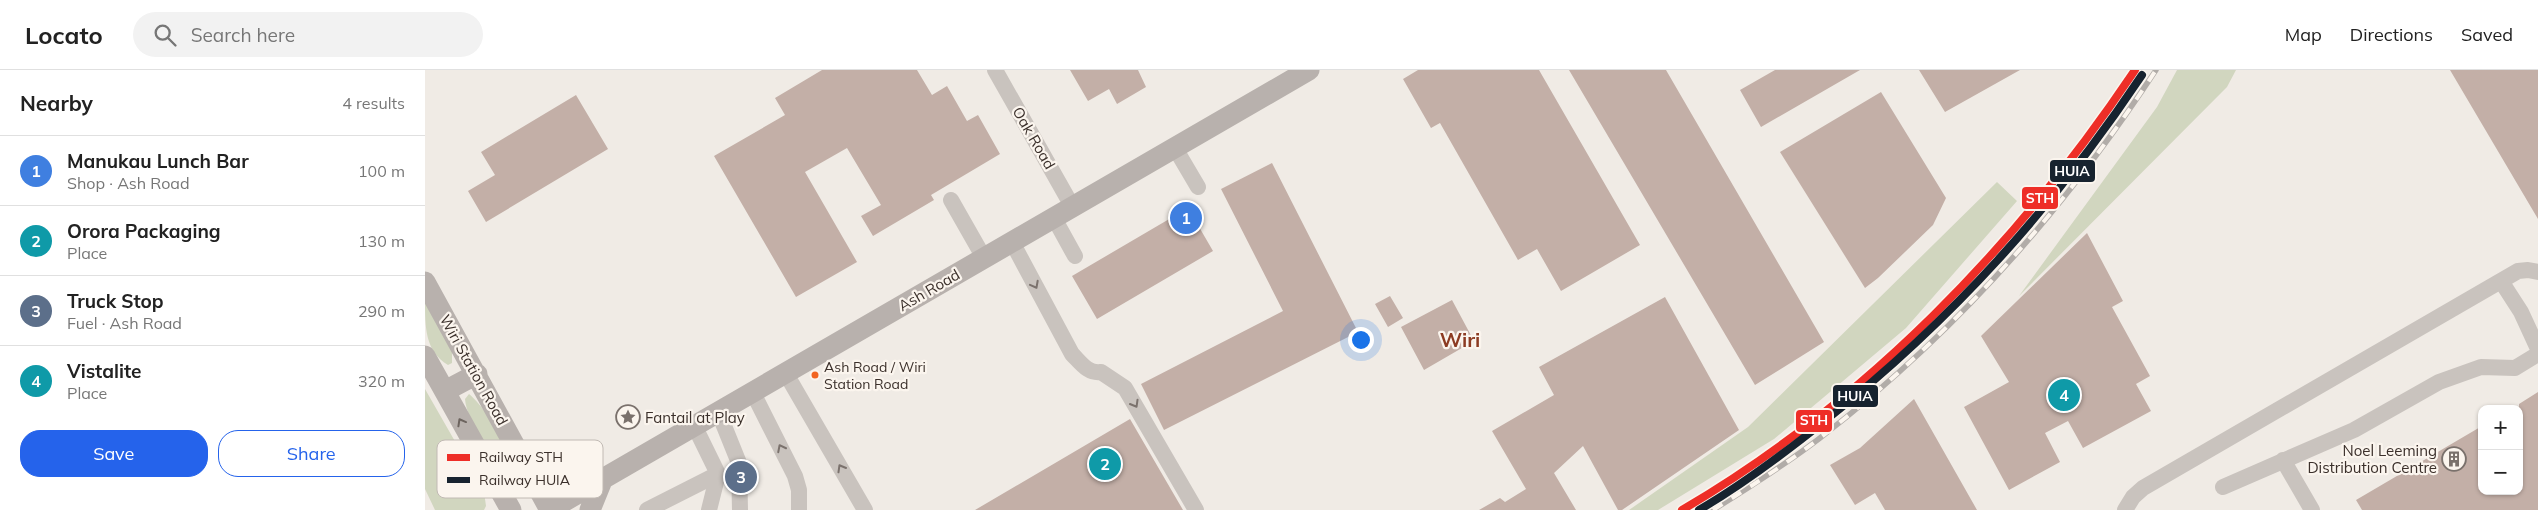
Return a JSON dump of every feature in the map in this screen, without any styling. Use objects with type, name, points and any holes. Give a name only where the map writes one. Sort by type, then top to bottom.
[{"type":"main road","name":"Ash Road","points":[[603,478],[1309,70]]},
{"type":"main road","name":"Wiri Station Road","points":[[425,282],[512,440]]},
{"type":"main road","points":[[425,356],[472,440]]},
{"type":"main road","points":[[445,392],[477,374]]},
{"type":"main road","points":[[504,498],[511,510]]},
{"type":"main road","name":"Wiri Station Road","points":[[544,498],[550,510]]},
{"type":"main road","name":"Ash Road","points":[[550,510],[570,498]]},
{"type":"main road","points":[[590,510],[595,498]]},
{"type":"street","name":"Oak Road","points":[[995,70],[1072,206]]},
{"type":"street","points":[[1175,148],[1198,187]]},
{"type":"street","points":[[951,200],[984,258]]},
{"type":"street","points":[[1054,218],[1075,256]]},
{"type":"street","points":[[1012,242],[1073,354],[1086,368],[1094,373],[1101,372],[1125,388],[1196,510]]},
{"type":"street","points":[[2125,510],[2133,497],[2143,488],[2518,271],[2538,272]]},
{"type":"street","points":[[2501,281],[2521,312],[2538,349]]},
{"type":"street","points":[[2223,487],[2353,430],[2439,382],[2481,366],[2515,368],[2538,354]]},
{"type":"street","points":[[785,372],[865,510]]},
{"type":"street","points":[[752,392],[795,476],[799,490],[799,510]]},
{"type":"street","points":[[719,411],[739,463],[740,510]]},
{"type":"street","points":[[694,425],[718,474],[709,510]]},
{"type":"street","points":[[2283,460],[2312,510]]},
{"type":"street","points":[[647,510],[718,474]]},
{"type":"green space","points":[[2177,70],[2236,70],[2227,87],[2019,296],[2157,107]]},
{"type":"green space","points":[[1997,182],[2017,201],[1906,328],[1774,439],[1658,510],[1629,510],[1748,427]]},
{"type":"green space","points":[[425,300],[452,348],[452,363],[448,365],[435,353],[428,337],[425,320]]},
{"type":"green space","points":[[425,389],[454,440],[437,440],[437,498],[485,498],[486,506],[484,510],[435,510],[425,489]]},
{"type":"green space","points":[[469,394],[477,402],[504,440],[482,440],[467,410],[465,399]]},
{"type":"building","points":[[822,70],[917,70],[932,95],[947,86],[967,121],[978,115],[1000,154],[931,195],[934,200],[873,236],[861,216],[881,205],[847,148],[805,172],[857,262],[796,297],[714,156],[785,115],[775,98]]},
{"type":"building","points":[[1070,70],[1138,70],[1146,87],[1117,104],[1109,89],[1088,101]]},
{"type":"building","points":[[1418,70],[1539,70],[1640,245],[1561,291],[1537,249],[1518,260],[1440,123],[1431,128],[1403,79]]},
{"type":"building","points":[[1569,70],[1666,70],[1824,342],[1755,385]]},
{"type":"building","points":[[1775,70],[1860,70],[1761,127],[1740,90]]},
{"type":"building","points":[[1919,70],[2020,70],[1945,112]]},
{"type":"building","points":[[2450,70],[2538,70],[2538,219]]},
{"type":"building","points":[[1881,92],[1946,198],[1933,225],[1865,288],[1780,152]]},
{"type":"building","points":[[576,95],[608,149],[486,222],[468,191],[495,175],[481,152]]},
{"type":"building","points":[[1272,163],[1358,332],[1164,430],[1141,384],[1283,311],[1221,189]]},
{"type":"building","points":[[1188,208],[1213,251],[1097,319],[1072,276]]},
{"type":"building","points":[[2087,233],[2123,301],[2112,307],[2150,376],[2136,384],[2151,411],[2083,448],[2068,421],[2045,433],[2060,462],[2009,490],[1964,407],[2009,382],[1981,336]]},
{"type":"building","points":[[1390,296],[1403,318],[1388,327],[1375,304]]},
{"type":"building","points":[[1665,297],[1739,430],[1622,510],[1618,510],[1583,446],[1554,473],[1576,510],[1479,510],[1500,498],[1505,502],[1526,489],[1492,431],[1554,395],[1539,367]]},
{"type":"building","points":[[1452,300],[1474,341],[1424,370],[1401,327]]},
{"type":"building","name":"Noel Leeming Distribution Centre","points":[[2538,392],[2538,510],[2362,510],[2356,500],[2478,428],[2478,495],[2523,495],[2523,405],[2519,404]]},
{"type":"building","points":[[1914,399],[1977,510],[1885,510],[1875,493],[1855,505],[1830,465],[1860,448]]},
{"type":"building","points":[[1130,419],[1183,510],[975,510]]},
{"type":"railway","points":[[1713,510],[1794,457],[1869,399],[1960,313],[2045,221],[2121,122],[2156,70]]},
{"type":"rail line","name":"STH","points":[[1682,510],[1749,467],[1814,420],[1875,370],[1933,316],[1988,258],[2040,198],[2089,135],[2135,70]]},
{"type":"rail line","name":"HUIA","points":[[1699,510],[1764,467],[1826,420],[1916,343],[1958,302],[1998,260],[2073,171],[2142,75]]},
{"type":"place","name":"Manukau Lunch Bar","points":[[1186,218]]},
{"type":"place","name":"Ash Road / Wiri Station Road","points":[[815,375]]},
{"type":"place","name":"Vistalite","points":[[2064,395]]},
{"type":"place","name":"Fantail at Play","points":[[628,417]]},
{"type":"place","name":"Noel Leeming Distribution Centre","points":[[2454,459]]},
{"type":"place","name":"Orora Packaging","points":[[1105,464]]},
{"type":"place","name":"Truck Stop","points":[[741,477]]},
{"type":"district","name":"Wiri","points":[[1460,339]]}]
